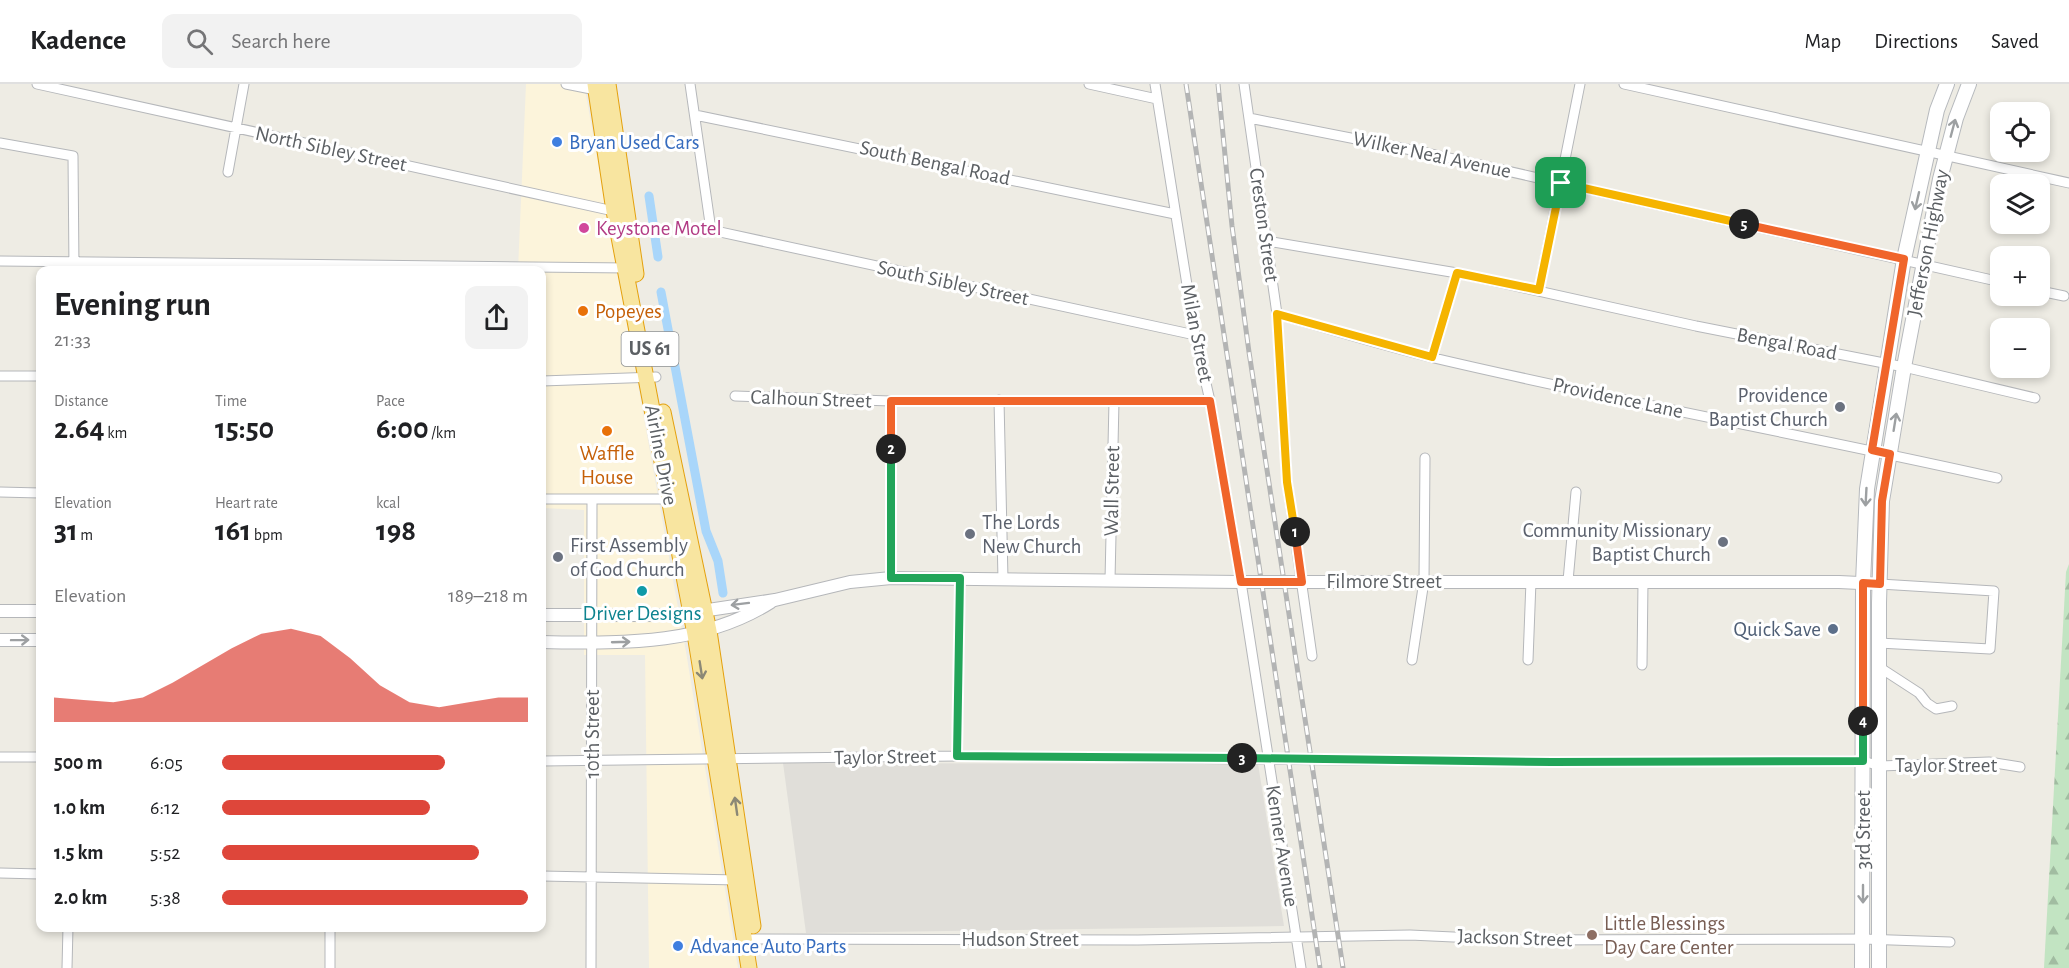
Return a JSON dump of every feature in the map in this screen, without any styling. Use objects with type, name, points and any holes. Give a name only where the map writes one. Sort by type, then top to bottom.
[{"type":"highway","name":"Airline Drive","points":[[602,87],[630,268],[702,632],[741,880],[749,939],[749,968]]},
{"type":"highway","name":"Airline Drive","points":[[749,939],[759,968]]},
{"type":"main road","name":"Jefferson Highway","points":[[1863,583],[1867,489],[1886,364],[1904,259],[1937,110],[1947,84]]},
{"type":"main road","name":"Jefferson Highway","points":[[1880,584],[1882,501],[1904,367],[1946,155],[1969,84]]},
{"type":"main road","name":"3rd Street","points":[[1862,968],[1863,583]]},
{"type":"main road","name":"3rd Street","points":[[1879,968],[1880,584]]},
{"type":"street","name":"North Sibley Street","points":[[37,84],[620,212]]},
{"type":"street","points":[[228,172],[244,84]]},
{"type":"street","points":[[566,84],[602,87]]},
{"type":"street","points":[[690,84],[695,115]]},
{"type":"street","points":[[1089,84],[1157,99]]},
{"type":"street","name":"Milan Street","points":[[1155,84],[1195,335],[1210,401],[1241,582]]},
{"type":"street","name":"Creston Street","points":[[1244,84],[1277,314],[1287,482],[1312,656]]},
{"type":"street","points":[[1267,241],[1457,273],[1539,290],[1580,84]]},
{"type":"street","points":[[1624,84],[2069,183]]},
{"type":"street","name":"South Bengal Road","points":[[695,115],[1175,214]]},
{"type":"street","name":"South Sibley Street","points":[[695,115],[711,230],[1195,335]]},
{"type":"street","name":"Wilker Neal Avenue","points":[[1249,118],[1561,183],[1990,279]]},
{"type":"street","points":[[0,143],[73,156],[74,266],[0,261]]},
{"type":"street","points":[[546,268],[630,268]]},
{"type":"street","points":[[1432,357],[1457,273]]},
{"type":"street","name":"Bengal Road","points":[[1539,290],[1696,326],[1904,367],[2035,398]]},
{"type":"street","points":[[2050,293],[2064,296]]},
{"type":"street","name":"Providence Lane","points":[[1277,314],[1432,357],[1997,478]]},
{"type":"street","points":[[0,376],[36,376]]},
{"type":"street","points":[[546,381],[651,378]]},
{"type":"street","name":"Calhoun Street","points":[[735,396],[891,401],[1210,401]]},
{"type":"street","points":[[999,400],[1003,579]]},
{"type":"street","points":[[891,401],[891,578]]},
{"type":"street","name":"Wall Street","points":[[1110,580],[1114,401]]},
{"type":"street","points":[[1412,660],[1424,581],[1425,458]]},
{"type":"street","points":[[0,492],[36,493]]},
{"type":"street","points":[[1568,581],[1576,492]]},
{"type":"street","points":[[546,499],[676,498]]},
{"type":"street","name":"10th Street","points":[[591,968],[592,499]]},
{"type":"street","name":"Filmore Street","points":[[546,615],[660,616],[698,612],[775,600],[833,585],[891,578],[1241,582],[1863,583],[1994,591],[1990,649],[1879,643]]},
{"type":"street","points":[[957,756],[960,578]]},
{"type":"street","points":[[1528,660],[1531,581]]},
{"type":"street","name":"Kenner Avenue","points":[[1241,582],[1301,968]]},
{"type":"street","points":[[1642,582],[1642,665]]},
{"type":"street","name":"Filmore Street","points":[[546,642],[635,642],[702,632],[741,619],[775,600]]},
{"type":"street","points":[[0,611],[36,611]]},
{"type":"street","points":[[0,640],[36,640]]},
{"type":"street","points":[[1879,667],[1919,693],[1926,703],[1936,709],[1952,706]]},
{"type":"street","name":"Taylor Street","points":[[546,761],[957,756],[1552,762],[1863,761],[1880,766],[1989,762],[2020,767]]},
{"type":"street","points":[[0,757],[36,757]]},
{"type":"street","points":[[0,873],[36,874]]},
{"type":"street","points":[[546,876],[741,880]]},
{"type":"street","points":[[67,968],[68,932]]},
{"type":"street","points":[[330,932],[330,968]]},
{"type":"street","name":"Jackson Street","points":[[1296,937],[1410,934],[1518,940],[1863,939],[1950,942]]},
{"type":"street","name":"Hudson Street","points":[[749,939],[1138,940],[1296,937]]},
{"type":"shaded area","points":[[526,84],[584,84],[686,652],[738,968],[649,968],[645,655],[584,655],[584,510],[546,508],[546,266],[518,266]]},
{"type":"shaded area","points":[[783,763],[1258,764],[1284,926],[806,933]]},
{"type":"green space","points":[[2069,564],[2069,968],[2044,968],[2066,572]]},
{"type":"waterway","points":[[649,196],[658,257]]},
{"type":"waterway","points":[[661,292],[706,531],[718,561],[723,593]]},
{"type":"railway","points":[[1186,84],[1320,968]]},
{"type":"railway","points":[[1218,84],[1232,226],[1249,352],[1343,968]]},
{"type":"place","name":"Bryan Used Cars","points":[[557,142]]},
{"type":"place","name":"Keystone Motel","points":[[584,228]]},
{"type":"place","name":"Popeyes","points":[[583,311]]},
{"type":"place","name":"Providence Baptist Church","points":[[1840,407]]},
{"type":"place","name":"Waffle House","points":[[607,431]]},
{"type":"place","name":"The Lords New Church","points":[[970,534]]},
{"type":"place","name":"Community Missionary Baptist Church","points":[[1723,542]]},
{"type":"place","name":"First Assembly of God Church","points":[[558,557]]},
{"type":"place","name":"Driver Designs","points":[[642,591]]},
{"type":"place","name":"Quick Save","points":[[1833,629]]},
{"type":"place","name":"Little Blessings Day Care Center","points":[[1592,935]]},
{"type":"place","name":"Advance Auto Parts","points":[[678,946]]},
{"type":"route","points":[[1561,183],[1904,259],[1872,450],[1890,454],[1882,501],[1880,584],[1863,583],[1863,761],[1552,762],[957,756],[960,578],[891,578],[891,401],[1210,401],[1241,582],[1302,582],[1287,482],[1277,314],[1432,357],[1457,273],[1539,290],[1561,183]]}]
